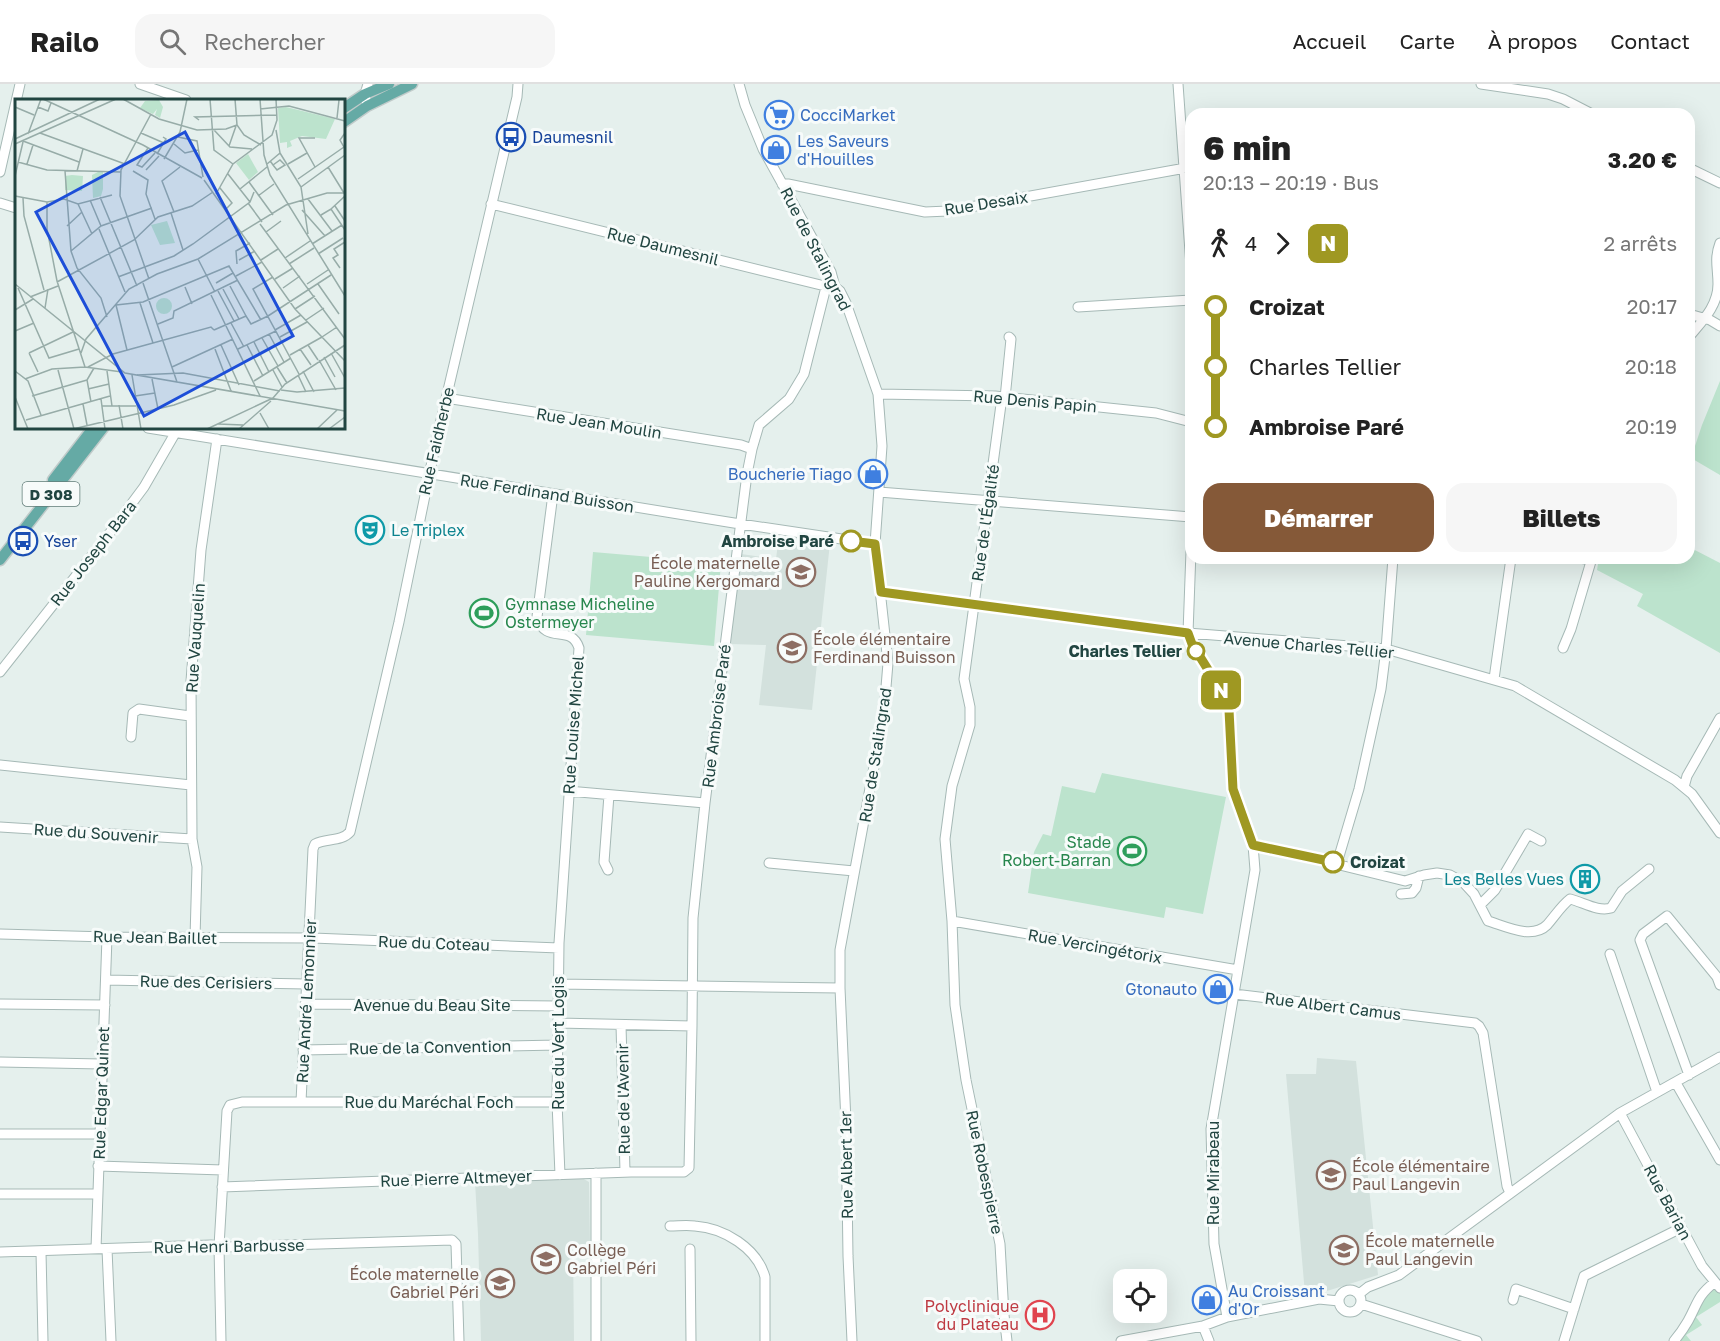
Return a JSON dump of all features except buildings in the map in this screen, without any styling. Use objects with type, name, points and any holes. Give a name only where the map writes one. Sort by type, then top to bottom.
[{"type":"main road","points":[[345,107],[367,89],[390,84]]},
{"type":"main road","points":[[345,121],[366,106],[412,84]]},
{"type":"main road","name":"D 308","points":[[0,548],[92,429]]},
{"type":"main road","name":"D 308","points":[[0,560],[102,429]]},
{"type":"street","points":[[17,99],[20,84]]},
{"type":"street","points":[[140,84],[183,99]]},
{"type":"street","name":"Rue Faidherbe","points":[[315,844],[343,838],[350,832],[399,622],[446,398],[517,97],[518,84]]},
{"type":"street","name":"Rue de Stalingrad","points":[[739,84],[763,149],[831,272],[831,287],[840,291],[846,303],[878,393],[882,446],[875,544],[888,663],[878,745],[840,950],[840,988]]},
{"type":"street","points":[[1178,84],[1185,149]]},
{"type":"street","points":[[1481,84],[1548,94],[1580,108]]},
{"type":"street","points":[[366,106],[367,89]]},
{"type":"street","points":[[155,99],[158,90]]},
{"type":"street","points":[[0,172],[15,106]]},
{"type":"street","name":"Rue Desaix","points":[[782,184],[925,212],[957,209],[1185,168]]},
{"type":"street","points":[[1695,171],[1720,183]]},
{"type":"street","points":[[0,204],[15,208]]},
{"type":"street","name":"Rue Daumesnil","points":[[491,204],[831,287]]},
{"type":"street","points":[[1695,330],[1714,304],[1717,295],[1715,262],[1720,243]]},
{"type":"street","name":"Rue Ambroise Paré","points":[[689,1168],[693,918],[740,524],[752,449],[759,425],[789,399],[804,374],[831,287]]},
{"type":"street","points":[[1078,307],[1185,300]]},
{"type":"street","points":[[1695,316],[1720,326]]},
{"type":"street","name":"Rue de l'Égalité","points":[[956,1005],[945,840],[952,786],[970,725],[970,707],[964,679],[1011,339],[1009,337]]},
{"type":"street","name":"Rue Denis Papin","points":[[878,393],[995,396],[1156,413],[1185,421]]},
{"type":"street","name":"Rue Jean Moulin","points":[[446,398],[741,445],[752,449]]},
{"type":"street","name":"Rue Ferdinand Buisson","points":[[176,430],[217,439],[553,494],[875,544]]},
{"type":"street","name":"Rue Joseph Bara","points":[[0,672],[144,487],[176,430]]},
{"type":"street","name":"Rue Vauquelin","points":[[195,938],[197,867],[192,839],[191,681],[201,550],[217,439]]},
{"type":"street","points":[[879,492],[1185,517]]},
{"type":"street","name":"Rue Louise Michel","points":[[553,494],[537,612],[539,624],[552,634],[571,636],[576,640],[579,648],[560,911]]},
{"type":"street","points":[[1188,633],[1190,564]]},
{"type":"street","points":[[1337,863],[1359,789],[1381,689],[1393,564]]},
{"type":"street","points":[[1494,679],[1510,564]]},
{"type":"street","points":[[1563,648],[1590,564]]},
{"type":"street","name":"Avenue Charles Tellier","points":[[881,592],[1188,633],[1386,649],[1494,679],[1526,691],[1675,780],[1692,794],[1720,833]]},
{"type":"street","name":"Rue Mirabeau","points":[[1188,633],[1192,644],[1222,692],[1229,710],[1233,789],[1253,845],[1255,870],[1211,1129],[1214,1244],[1227,1317]]},
{"type":"street","points":[[131,737],[135,710],[190,717]]},
{"type":"street","points":[[1683,787],[1720,717]]},
{"type":"street","points":[[0,765],[191,785]]},
{"type":"street","points":[[568,791],[705,803]]},
{"type":"street","points":[[608,870],[604,862],[609,795]]},
{"type":"street","name":"Rue du Souvenir","points":[[0,826],[192,839]]},
{"type":"street","points":[[1480,905],[1495,890],[1528,834],[1541,841]]},
{"type":"street","name":"Rue André Lemonnier","points":[[221,1341],[219,1246],[226,1117],[230,1106],[242,1102],[301,1102],[315,844]]},
{"type":"street","points":[[1253,845],[1337,863],[1405,881],[1437,873],[1450,875],[1463,882],[1474,894],[1488,921],[1533,932],[1546,926],[1570,899],[1599,909],[1611,908],[1622,891],[1649,869]]},
{"type":"street","points":[[769,863],[854,871]]},
{"type":"street","points":[[1401,894],[1412,893],[1419,876]]},
{"type":"street","name":"Rue du Vert Logis","points":[[560,911],[557,1102],[560,1174]]},
{"type":"street","points":[[1689,1075],[1640,940],[1643,934],[1667,916],[1717,977],[1720,985]]},
{"type":"street","name":"Rue Vercingétorix","points":[[952,921],[1238,970]]},
{"type":"street","name":"Rue Jean Baillet","points":[[0,934],[309,938]]},
{"type":"street","name":"Rue Edgar Quinet","points":[[96,1249],[107,937]]},
{"type":"street","name":"Rue du Coteau","points":[[309,938],[559,948]]},
{"type":"street","points":[[1610,954],[1657,1092]]},
{"type":"street","name":"Rue des Cerisiers","points":[[106,980],[306,984]]},
{"type":"street","points":[[558,984],[840,988]]},
{"type":"street","name":"Rue Albert 1er","points":[[840,988],[852,1341]]},
{"type":"street","name":"Rue Albert Camus","points":[[1234,994],[1475,1023],[1484,1033],[1506,1186],[1510,1193]]},
{"type":"street","points":[[0,1004],[105,1005]]},
{"type":"street","name":"Avenue du Beau Site","points":[[305,1004],[558,1006]]},
{"type":"street","name":"Rue Robespierre","points":[[956,1005],[966,1080],[1000,1244],[1007,1341]]},
{"type":"street","points":[[558,1023],[692,1026]]},
{"type":"street","name":"Rue de l'Avenir","points":[[621,1025],[625,1172]]},
{"type":"street","name":"Rue de la Convention","points":[[303,1050],[558,1045]]},
{"type":"street","points":[[1478,1341],[1360,1299],[1352,1290],[1342,1294],[1339,1301],[1341,1308],[1347,1312],[1355,1312],[1360,1299],[1368,1287],[1399,1275],[1620,1113],[1720,1057]]},
{"type":"street","points":[[0,1062],[102,1064]]},
{"type":"street","points":[[1676,1083],[1720,1160]]},
{"type":"street","name":"Rue du Maréchal Foch","points":[[301,1102],[557,1102]]},
{"type":"street","name":"Rue Barian","points":[[1620,1113],[1702,1266],[1718,1285]]},
{"type":"street","points":[[0,1134],[99,1134]]},
{"type":"street","points":[[98,1166],[223,1170]]},
{"type":"street","name":"Rue Pierre Altmeyer","points":[[222,1187],[560,1174],[684,1172],[689,1168]]},
{"type":"street","points":[[596,1173],[596,1341]]},
{"type":"street","points":[[0,1194],[97,1194]]},
{"type":"street","points":[[670,1226],[696,1226],[717,1230],[742,1245],[755,1257],[765,1277],[765,1341]]},
{"type":"street","points":[[1564,1341],[1584,1276],[1681,1228]]},
{"type":"street","name":"Rue Henri Barbusse","points":[[0,1252],[211,1245],[225,1248],[452,1240],[456,1244],[459,1341]]},
{"type":"street","points":[[107,1249],[111,1341]]},
{"type":"street","points":[[690,1249],[691,1341]]},
{"type":"street","points":[[41,1252],[43,1341]]},
{"type":"street","points":[[1674,1341],[1688,1322],[1698,1299],[1706,1289],[1718,1285]]},
{"type":"street","points":[[1513,1300],[1516,1288],[1574,1308]]},
{"type":"street","points":[[1121,1341],[1203,1326],[1227,1317],[1319,1299],[1339,1301]]},
{"type":"street","points":[[1203,1326],[1209,1341]]},
{"type":"shaded area","points":[[779,535],[830,543],[812,710],[759,705],[766,645],[730,644],[741,554],[776,559]]},
{"type":"shaded area","name":"École élémentaire Paul Langevin","points":[[1317,1058],[1356,1061],[1378,1275],[1327,1291],[1305,1294],[1286,1074],[1316,1074]]},
{"type":"shaded area","name":"Collège Gabriel Péri","points":[[582,1178],[589,1182],[590,1244],[573,1245],[574,1341],[481,1341],[475,1182]]},
{"type":"green space","points":[[1720,381],[1720,475],[1695,460],[1695,446]]},
{"type":"green space","points":[[1695,550],[1720,563],[1720,653],[1637,606],[1643,594],[1597,570],[1598,564],[1695,564]]},
{"type":"green space","points":[[593,552],[721,563],[714,646],[586,635]]},
{"type":"green space","name":"Stade Robert-Barran","points":[[1102,773],[1226,797],[1203,914],[1166,907],[1164,918],[1028,893],[1034,852],[1043,834],[1051,836],[1062,786],[1095,793]]},
{"type":"green space","points":[[1715,1282],[1720,1288],[1720,1302],[1696,1317],[1702,1325],[1686,1335],[1691,1341],[1674,1341]]},
{"type":"bus line","name":"N","points":[[851,541],[875,544],[881,592],[1188,633],[1192,644],[1226,700],[1229,710],[1233,789],[1253,845],[1333,862]]},
{"type":"place","name":"CocciMarket","points":[[779,115]]},
{"type":"place","name":"Daumesnil","points":[[511,137]]},
{"type":"place","name":"Les Saveurs d'Houilles","points":[[776,150]]},
{"type":"place","name":"Boucherie Tiago","points":[[873,474]]},
{"type":"place","name":"Le Triplex","points":[[370,530]]},
{"type":"place","name":"Yser","points":[[23,541]]},
{"type":"place","name":"Ambroise Paré","points":[[851,541]]},
{"type":"place","name":"École maternelle Pauline Kergomard","points":[[801,572]]},
{"type":"place","name":"Gymnase Micheline Ostermeyer","points":[[484,613]]},
{"type":"place","name":"École élémentaire Ferdinand Buisson","points":[[792,648]]},
{"type":"place","name":"Charles Tellier","points":[[1196,651]]},
{"type":"place","name":"Stade Robert-Barran","points":[[1132,851]]},
{"type":"place","name":"Croizat","points":[[1333,862]]},
{"type":"place","name":"Les Belles Vues","points":[[1585,879]]},
{"type":"place","name":"Gtonauto","points":[[1218,989]]},
{"type":"place","name":"École élémentaire Paul Langevin","points":[[1331,1175]]},
{"type":"place","name":"École maternelle Paul Langevin","points":[[1344,1250]]},
{"type":"place","name":"Collège Gabriel Péri","points":[[546,1259]]},
{"type":"place","name":"École maternelle Gabriel Péri","points":[[500,1283]]},
{"type":"place","name":"Au Croissant d'Or","points":[[1207,1300]]},
{"type":"place","name":"Polyclinique du Plateau","points":[[1040,1315]]}]
